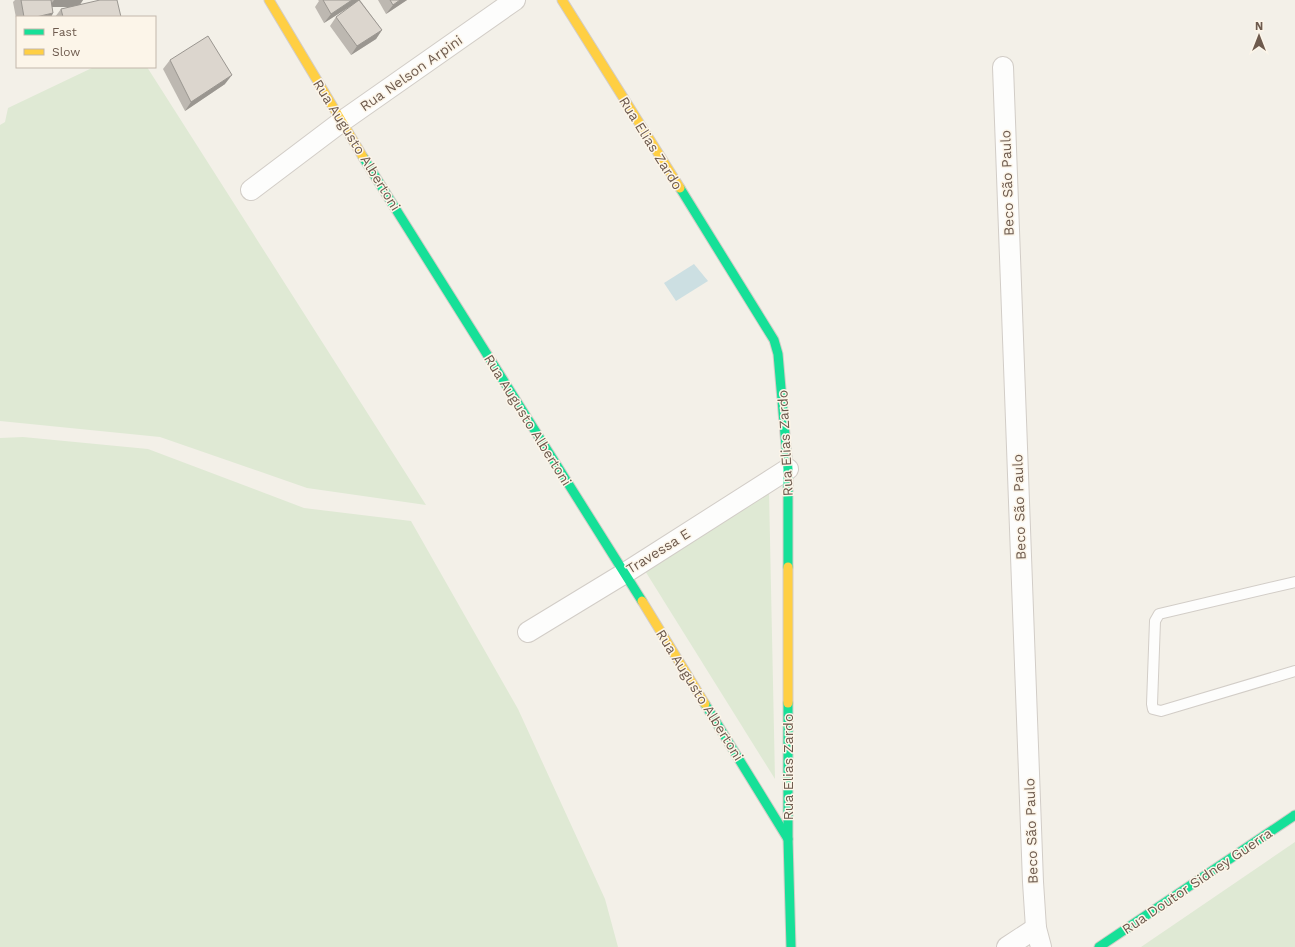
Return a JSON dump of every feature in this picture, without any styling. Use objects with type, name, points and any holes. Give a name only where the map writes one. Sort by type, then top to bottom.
[{"type":"street","name":"Rua Augusto Albertoni","points":[[269,0],[342,122],[624,573],[788,839]]},
{"type":"street","name":"Rua Nelson Arpini","points":[[251,190],[342,122],[515,0]]},
{"type":"street","name":"Rua Elias Zardo","points":[[562,0],[774,340],[781,370],[788,469],[788,839],[790,947]]},
{"type":"street","name":"Beco São Paulo","points":[[1003,67],[1036,928],[1041,947]]},
{"type":"street","name":"Travessa E","points":[[528,632],[788,469]]},
{"type":"street","name":"Rua Doutor Sidney Guerra","points":[[1099,947],[1295,815]]},
{"type":"street","points":[[1007,947],[1036,928]]},
{"type":"lane","points":[[1295,582],[1159,614],[1154,621],[1153,709],[1161,711],[1295,672]]},
{"type":"green space","points":[[92,68],[148,68],[426,505],[307,488],[160,437],[0,421],[0,125],[5,122],[8,108]]},
{"type":"green space","points":[[23,437],[148,449],[304,508],[411,521],[518,709],[605,899],[618,947],[0,947],[0,438]]},
{"type":"green space","points":[[769,491],[775,779],[642,566]]},
{"type":"green space","points":[[1295,842],[1295,947],[1141,947]]},
{"type":"shaded area","points":[[694,264],[708,281],[676,301],[664,283]]},
{"type":"building","points":[[21,0],[51,0],[53,13],[40,16],[24,16]]},
{"type":"building","points":[[100,0],[117,0],[121,16],[63,16],[61,9]]},
{"type":"building","points":[[323,0],[352,0],[331,14]]},
{"type":"building","points":[[359,0],[382,30],[357,46],[336,17]]},
{"type":"building","points":[[390,0],[400,0],[393,5]]},
{"type":"building","points":[[208,36],[232,75],[191,102],[170,60]]},
{"type":"traffic: fast","points":[[363,157],[642,601]]},
{"type":"traffic: fast","points":[[680,188],[774,340],[778,354],[788,469],[788,567]]},
{"type":"traffic: fast","points":[[788,703],[788,839],[791,947]]},
{"type":"traffic: fast","points":[[705,704],[788,839]]},
{"type":"traffic: fast","points":[[1099,947],[1295,815]]},
{"type":"traffic: slow","points":[[269,0],[363,157]]},
{"type":"traffic: slow","points":[[562,0],[680,188]]},
{"type":"traffic: slow","points":[[788,567],[788,703]]},
{"type":"traffic: slow","points":[[642,601],[705,704]]}]
